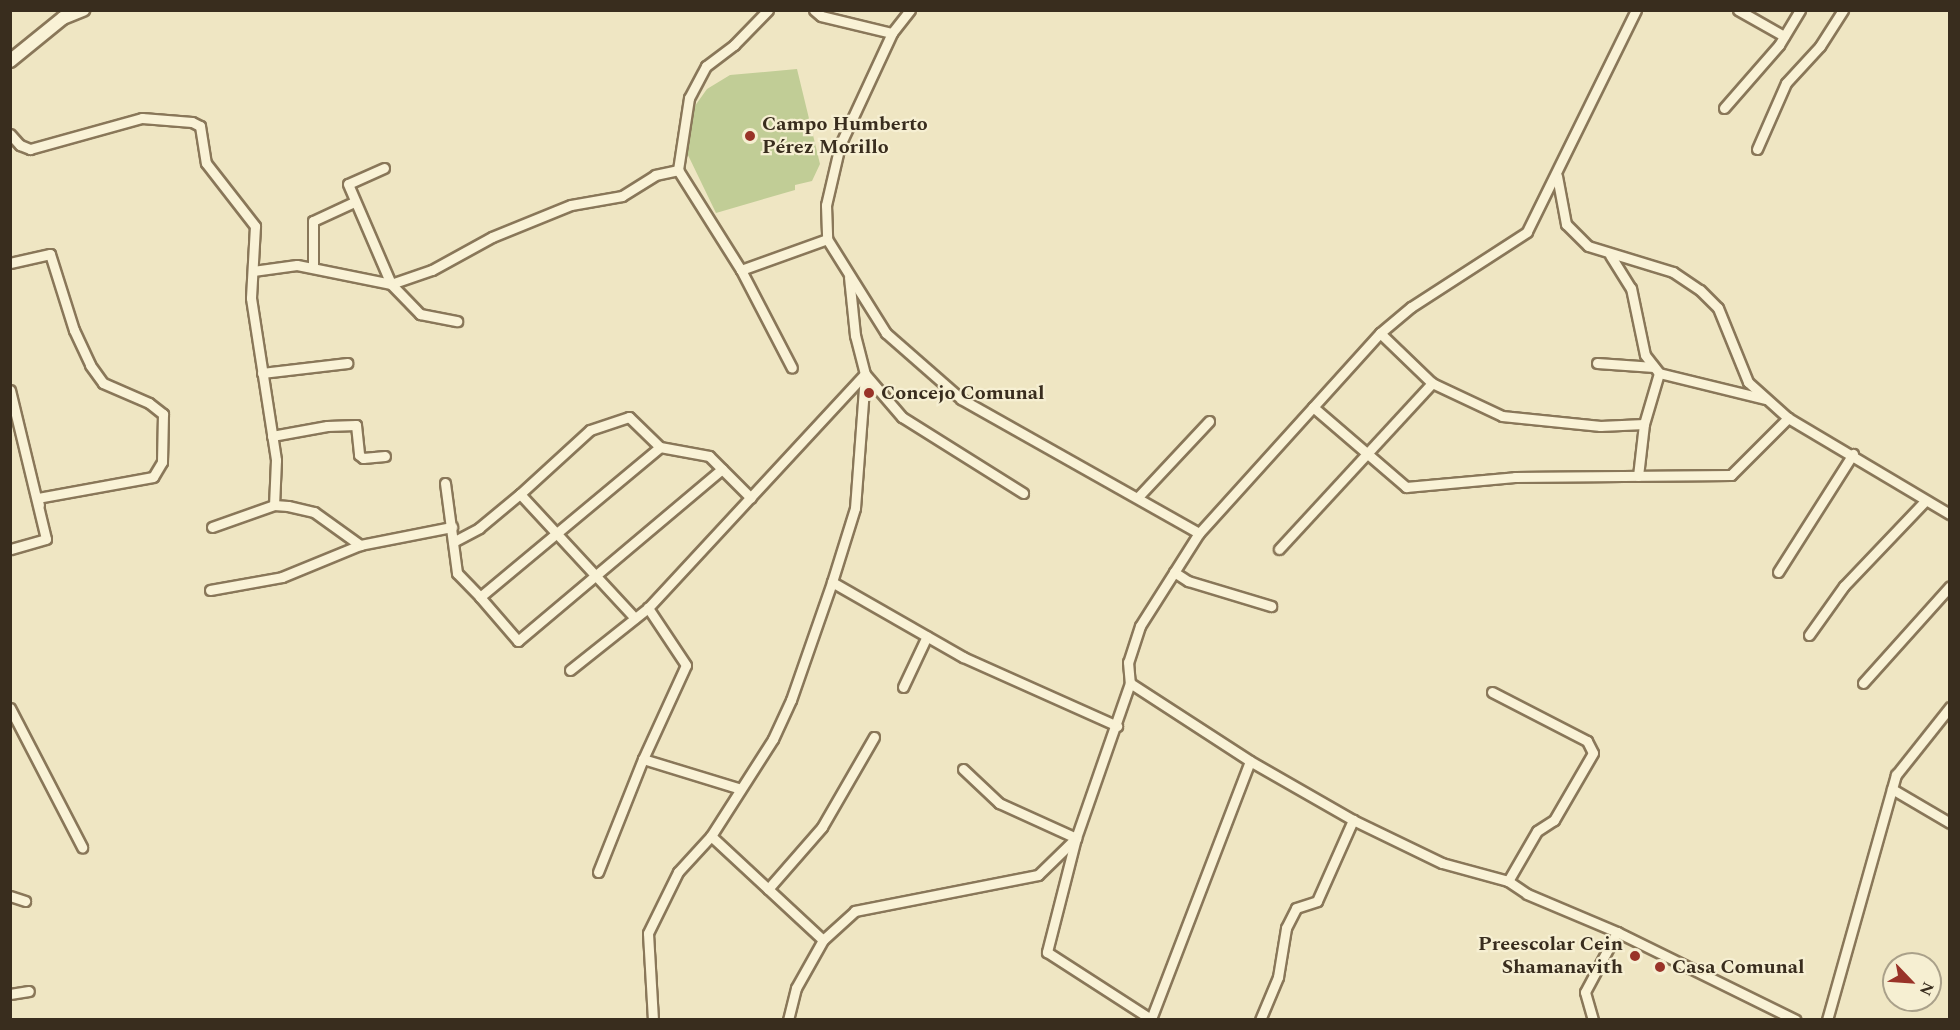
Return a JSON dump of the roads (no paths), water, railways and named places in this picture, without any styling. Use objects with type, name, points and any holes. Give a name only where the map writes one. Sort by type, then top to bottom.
[{"type":"street","points":[[10,61],[63,18],[83,10]]},
{"type":"street","points":[[768,10],[752,29],[706,66],[689,98],[678,170],[741,270],[792,368]]},
{"type":"street","points":[[814,10],[820,16],[892,33]]},
{"type":"street","points":[[910,10],[892,33],[840,145],[826,205],[827,240],[886,333],[961,399],[1199,533]]},
{"type":"street","points":[[1250,761],[1151,1019],[1047,952],[1076,838],[1117,726],[1130,683],[1128,662],[1140,626],[1199,533],[1380,333],[1411,308],[1527,232],[1557,176],[1636,10]]},
{"type":"street","points":[[1738,10],[1784,36]]},
{"type":"street","points":[[1724,108],[1784,36],[1800,10]]},
{"type":"street","points":[[1757,148],[1786,82],[1799,64],[1820,46],[1843,10]]},
{"type":"street","points":[[10,134],[20,145],[30,149],[142,118],[192,122],[200,126],[206,163],[255,225],[251,298],[276,460],[274,505]]},
{"type":"street","points":[[384,168],[348,184],[391,284],[420,314],[457,321]]},
{"type":"street","points":[[254,271],[313,267],[391,284],[432,270],[492,237],[571,205],[622,196],[655,175],[678,170]]},
{"type":"street","points":[[1557,176],[1566,224],[1588,246],[1610,255],[1673,272],[1700,290],[1718,308],[1748,382],[1788,418],[1853,454],[1925,501],[1950,514]]},
{"type":"street","points":[[313,267],[314,221],[354,202]]},
{"type":"street","points":[[741,270],[827,240]]},
{"type":"street","points":[[10,263],[50,254],[74,330],[90,365],[103,382],[149,403],[163,414],[162,462],[153,477],[38,498],[39,505]]},
{"type":"street","points":[[1610,255],[1631,288],[1645,355],[1656,370],[1644,424],[1638,476]]},
{"type":"street","points":[[653,1020],[648,933],[678,872],[711,836],[773,739],[791,700],[855,508],[866,374],[855,335],[848,274]]},
{"type":"street","points":[[1380,333],[1432,383],[1502,416],[1600,426],[1644,424]]},
{"type":"street","points":[[262,373],[347,363]]},
{"type":"street","points":[[1597,363],[1656,370],[1767,399]]},
{"type":"street","points":[[866,374],[902,417],[1023,493]]},
{"type":"street","points":[[570,670],[648,608],[866,374]]},
{"type":"street","points":[[1278,549],[1368,455],[1432,383]]},
{"type":"street","points":[[10,390],[46,539],[10,549]]},
{"type":"street","points":[[1313,407],[1406,487],[1515,477],[1731,475],[1788,418]]},
{"type":"street","points":[[453,542],[479,528],[590,430],[629,417],[660,447],[709,456],[750,498]]},
{"type":"street","points":[[1138,497],[1209,421]]},
{"type":"street","points":[[272,436],[327,426],[356,425],[358,455],[363,458],[385,456]]},
{"type":"street","points":[[480,597],[660,447]]},
{"type":"street","points":[[1778,572],[1853,454]]},
{"type":"street","points":[[445,483],[458,573],[518,641],[722,469]]},
{"type":"street","points":[[520,494],[593,576],[635,618]]},
{"type":"street","points":[[1809,635],[1844,586],[1925,501]]},
{"type":"street","points":[[212,527],[274,505],[314,512],[360,545]]},
{"type":"street","points":[[210,590],[282,577],[360,545],[452,527]]},
{"type":"street","points":[[1174,572],[1188,581],[1271,606]]},
{"type":"street","points":[[832,582],[963,657],[1117,726]]},
{"type":"street","points":[[1863,683],[1950,586]]},
{"type":"street","points":[[598,872],[644,759],[686,665],[648,608]]},
{"type":"street","points":[[903,687],[927,636]]},
{"type":"street","points":[[1130,683],[1250,761],[1353,820],[1442,863],[1508,881],[1527,894],[1617,932],[1796,1020]]},
{"type":"street","points":[[1492,692],[1587,741],[1593,753],[1554,820],[1537,831],[1508,881]]},
{"type":"street","points":[[10,708],[82,847]]},
{"type":"street","points":[[1827,1020],[1896,775],[1948,711]]},
{"type":"street","points":[[768,889],[822,827],[873,737]]},
{"type":"street","points":[[644,759],[741,789]]},
{"type":"street","points":[[963,769],[999,803],[1076,838]]},
{"type":"street","points":[[1892,789],[1950,823]]},
{"type":"street","points":[[1260,1020],[1278,977],[1286,928],[1296,908],[1317,901],[1353,820]]},
{"type":"street","points":[[711,836],[823,940]]},
{"type":"street","points":[[788,1020],[796,988],[823,940],[855,911],[1038,875],[1076,838]]},
{"type":"street","points":[[10,896],[26,901]]},
{"type":"street","points":[[1593,1020],[1585,992],[1617,932]]},
{"type":"street","points":[[10,994],[29,991]]},
{"type":"place","name":"Campo Humberto Pérez Morillo","points":[[750,136]]},
{"type":"place","name":"Concejo Comunal","points":[[869,393]]},
{"type":"place","name":"Preescolar Cein Shamanavith","points":[[1635,956]]},
{"type":"place","name":"Casa Comunal","points":[[1660,967]]}]
